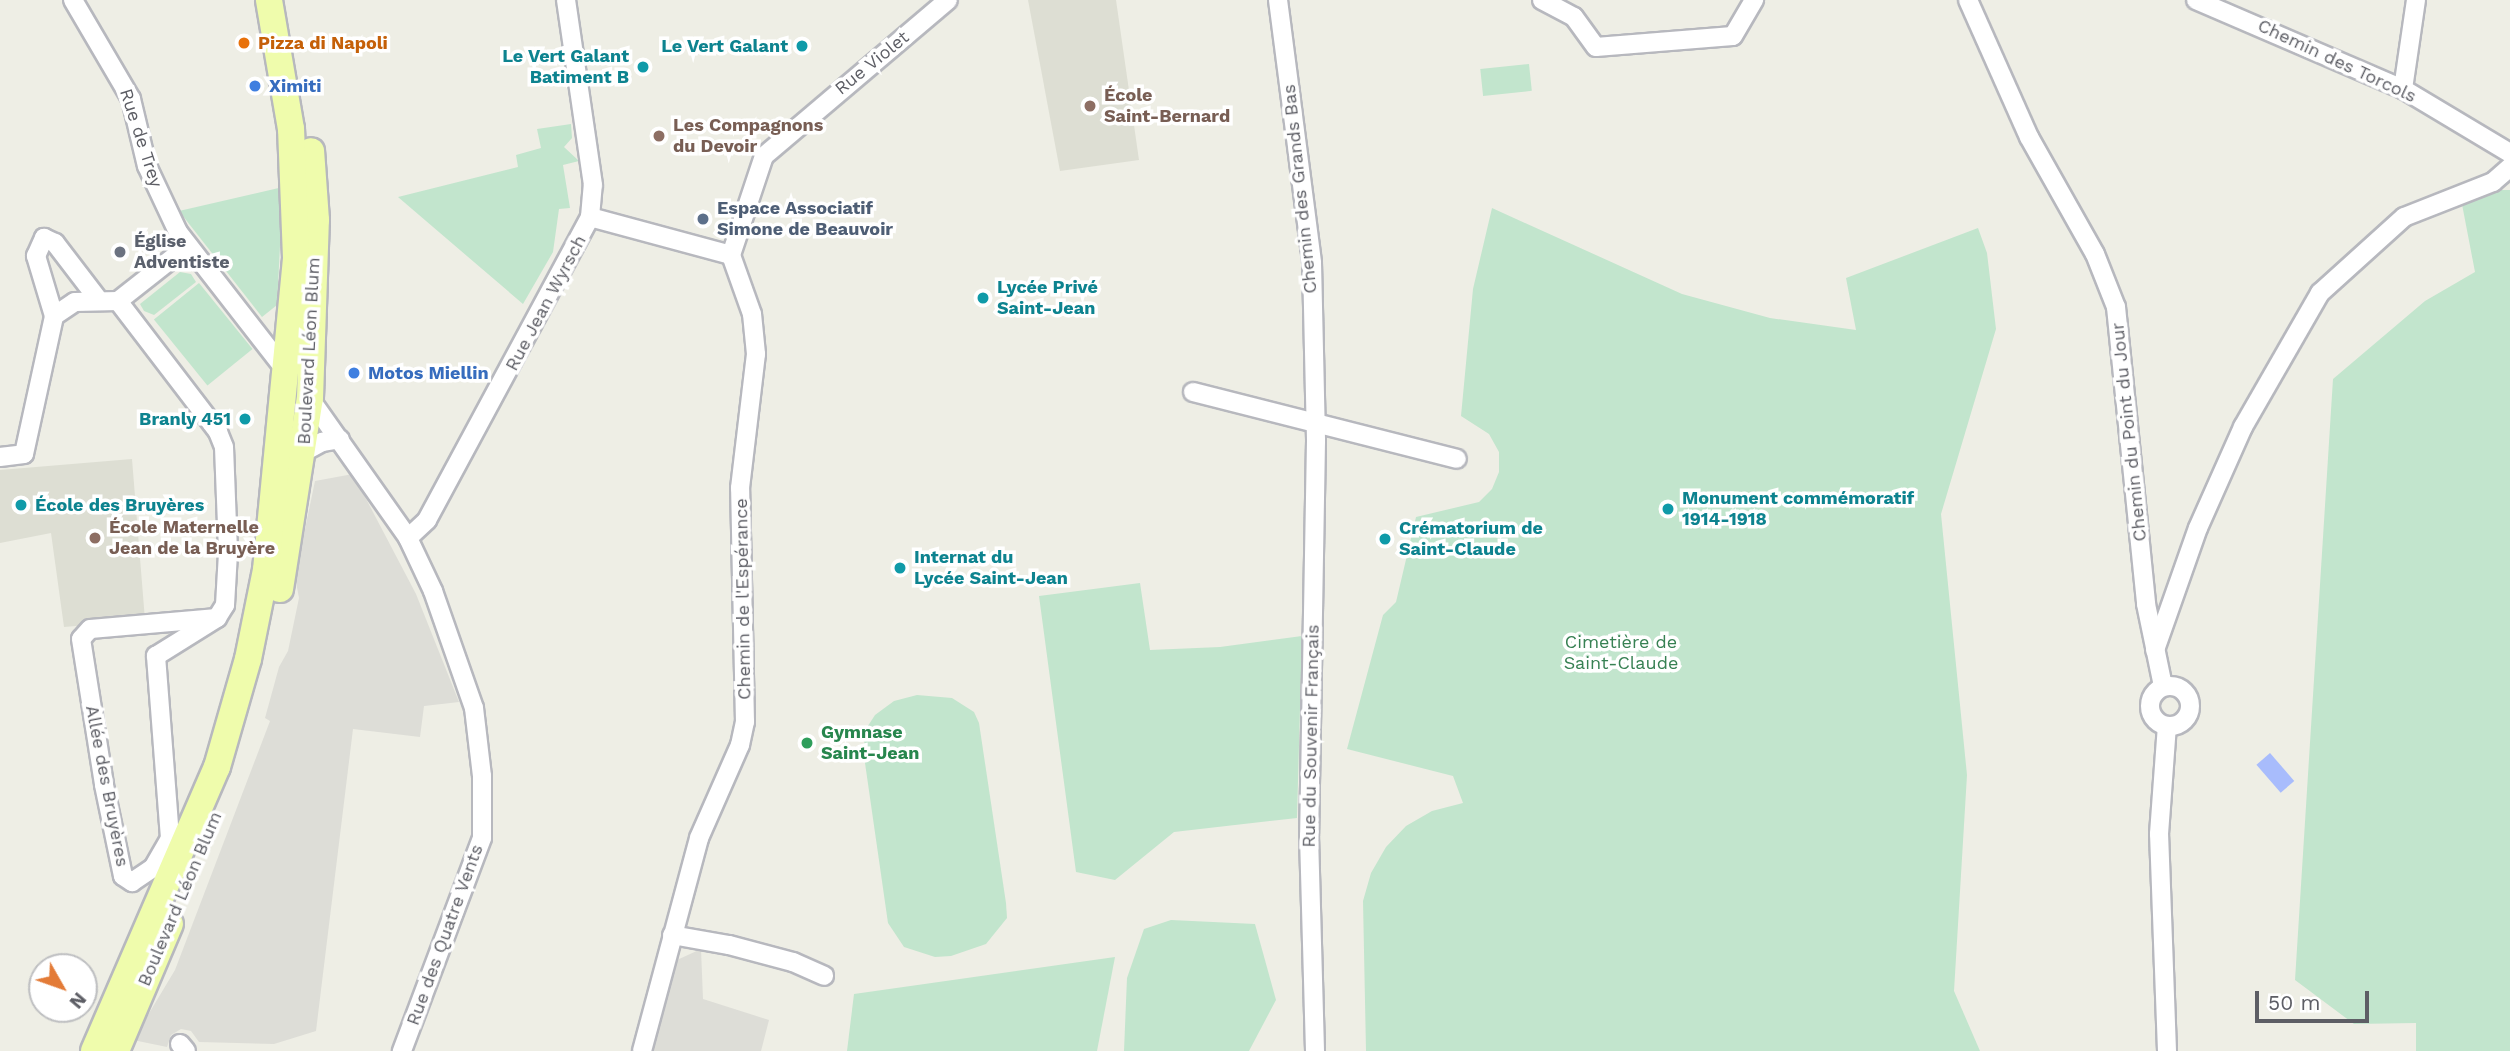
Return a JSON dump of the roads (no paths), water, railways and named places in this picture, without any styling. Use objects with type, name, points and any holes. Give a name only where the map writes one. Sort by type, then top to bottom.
[{"type":"main road","name":"Boulevard Léon Blum","points":[[93,1051],[218,767],[248,659],[267,569],[287,372],[296,200],[291,129],[269,0]]},
{"type":"main road","name":"Boulevard Léon Blum","points":[[116,1051],[232,776],[265,664],[304,452],[310,398],[316,219],[309,127],[287,0]]},
{"type":"street","name":"Rue de Trey","points":[[73,0],[131,99],[147,166],[188,246],[310,398],[408,538]]},
{"type":"street","name":"Rue Jean Wyrsch","points":[[408,538],[427,520],[590,217],[593,185],[566,0]]},
{"type":"street","name":"Rue Violet","points":[[731,255],[764,156],[948,0]]},
{"type":"street","name":"Chemin des Grands Bas","points":[[1278,0],[1312,263],[1316,421]]},
{"type":"street","points":[[1542,0],[1574,17],[1596,47],[1733,36],[1754,0]]},
{"type":"street","name":"Chemin du Point du Jour","points":[[1968,0],[2029,136],[2095,254],[2116,307],[2146,604],[2164,686]]},
{"type":"street","name":"Chemin des Torcols","points":[[2196,0],[2403,89],[2510,153]]},
{"type":"street","points":[[2403,89],[2416,0]]},
{"type":"street","points":[[2155,651],[2198,528],[2243,427],[2320,293],[2404,217],[2493,182],[2510,167]]},
{"type":"street","name":"Boulevard Léon Blum","points":[[254,330],[272,330],[282,320],[296,200]]},
{"type":"street","points":[[590,217],[731,255]]},
{"type":"street","points":[[0,457],[24,454],[54,316],[36,256],[44,238],[55,243],[97,299]]},
{"type":"street","points":[[54,316],[65,307],[97,299],[118,301],[188,246]]},
{"type":"street","name":"Chemin de l'Espérance","points":[[642,1051],[699,838],[740,745],[745,722],[740,488],[757,354],[751,314],[731,255]]},
{"type":"street","points":[[118,301],[218,432],[223,447],[228,553],[226,604],[217,618]]},
{"type":"street","points":[[1193,392],[1316,421],[1457,459]]},
{"type":"street","name":"Rue du Souvenir Français","points":[[1315,1051],[1309,836],[1316,421]]},
{"type":"street","points":[[304,452],[322,442],[340,439]]},
{"type":"street","name":"Rue des Quatre Vents","points":[[402,1051],[473,866],[482,838],[483,803],[474,708],[464,673],[408,538]]},
{"type":"street","points":[[2146,604],[2171,604]]},
{"type":"street","name":"Allée des Bruyères","points":[[217,618],[156,656],[170,838],[153,868],[132,882],[123,876],[81,639],[90,629],[217,618]]},
{"type":"street","points":[[2164,686],[2182,690],[2189,701],[2185,719],[2167,726],[2155,720],[2149,708],[2153,695],[2164,686]]},
{"type":"street","points":[[2167,726],[2159,834],[2167,1051]]},
{"type":"street","points":[[672,935],[729,944],[793,962],[824,976]]},
{"type":"water","points":[[2270,753],[2294,781],[2281,793],[2256,765]]},
{"type":"place","name":"Pizza di Napoli","points":[[244,43]]},
{"type":"place","name":"Le Vert Galant","points":[[802,46]]},
{"type":"place","name":"Le Vert Galant Batiment B","points":[[643,67]]},
{"type":"place","name":"Ximiti","points":[[255,86]]},
{"type":"place","name":"École Saint-Bernard","points":[[1090,106]]},
{"type":"place","name":"Les Compagnons du Devoir","points":[[659,136]]},
{"type":"place","name":"Espace Associatif Simone de Beauvoir","points":[[703,219]]},
{"type":"place","name":"Église Adventiste","points":[[120,252]]},
{"type":"place","name":"Lycée Privé Saint-Jean","points":[[983,298]]},
{"type":"place","name":"Motos Miellin","points":[[354,373]]},
{"type":"place","name":"Branly 451","points":[[245,419]]},
{"type":"place","name":"École des Bruyères","points":[[21,505]]},
{"type":"place","name":"Monument commémoratif 1914-1918","points":[[1668,509]]},
{"type":"place","name":"École Maternelle Jean de la Bruyère","points":[[95,538]]},
{"type":"place","name":"Crématorium de Saint-Claude","points":[[1385,539]]},
{"type":"place","name":"Internat du Lycée Saint-Jean","points":[[900,568]]},
{"type":"place","name":"Gymnase Saint-Jean","points":[[807,743]]},
{"type":"park label","name":"Cimetière de Saint-Claude","points":[[1621,653]]}]
